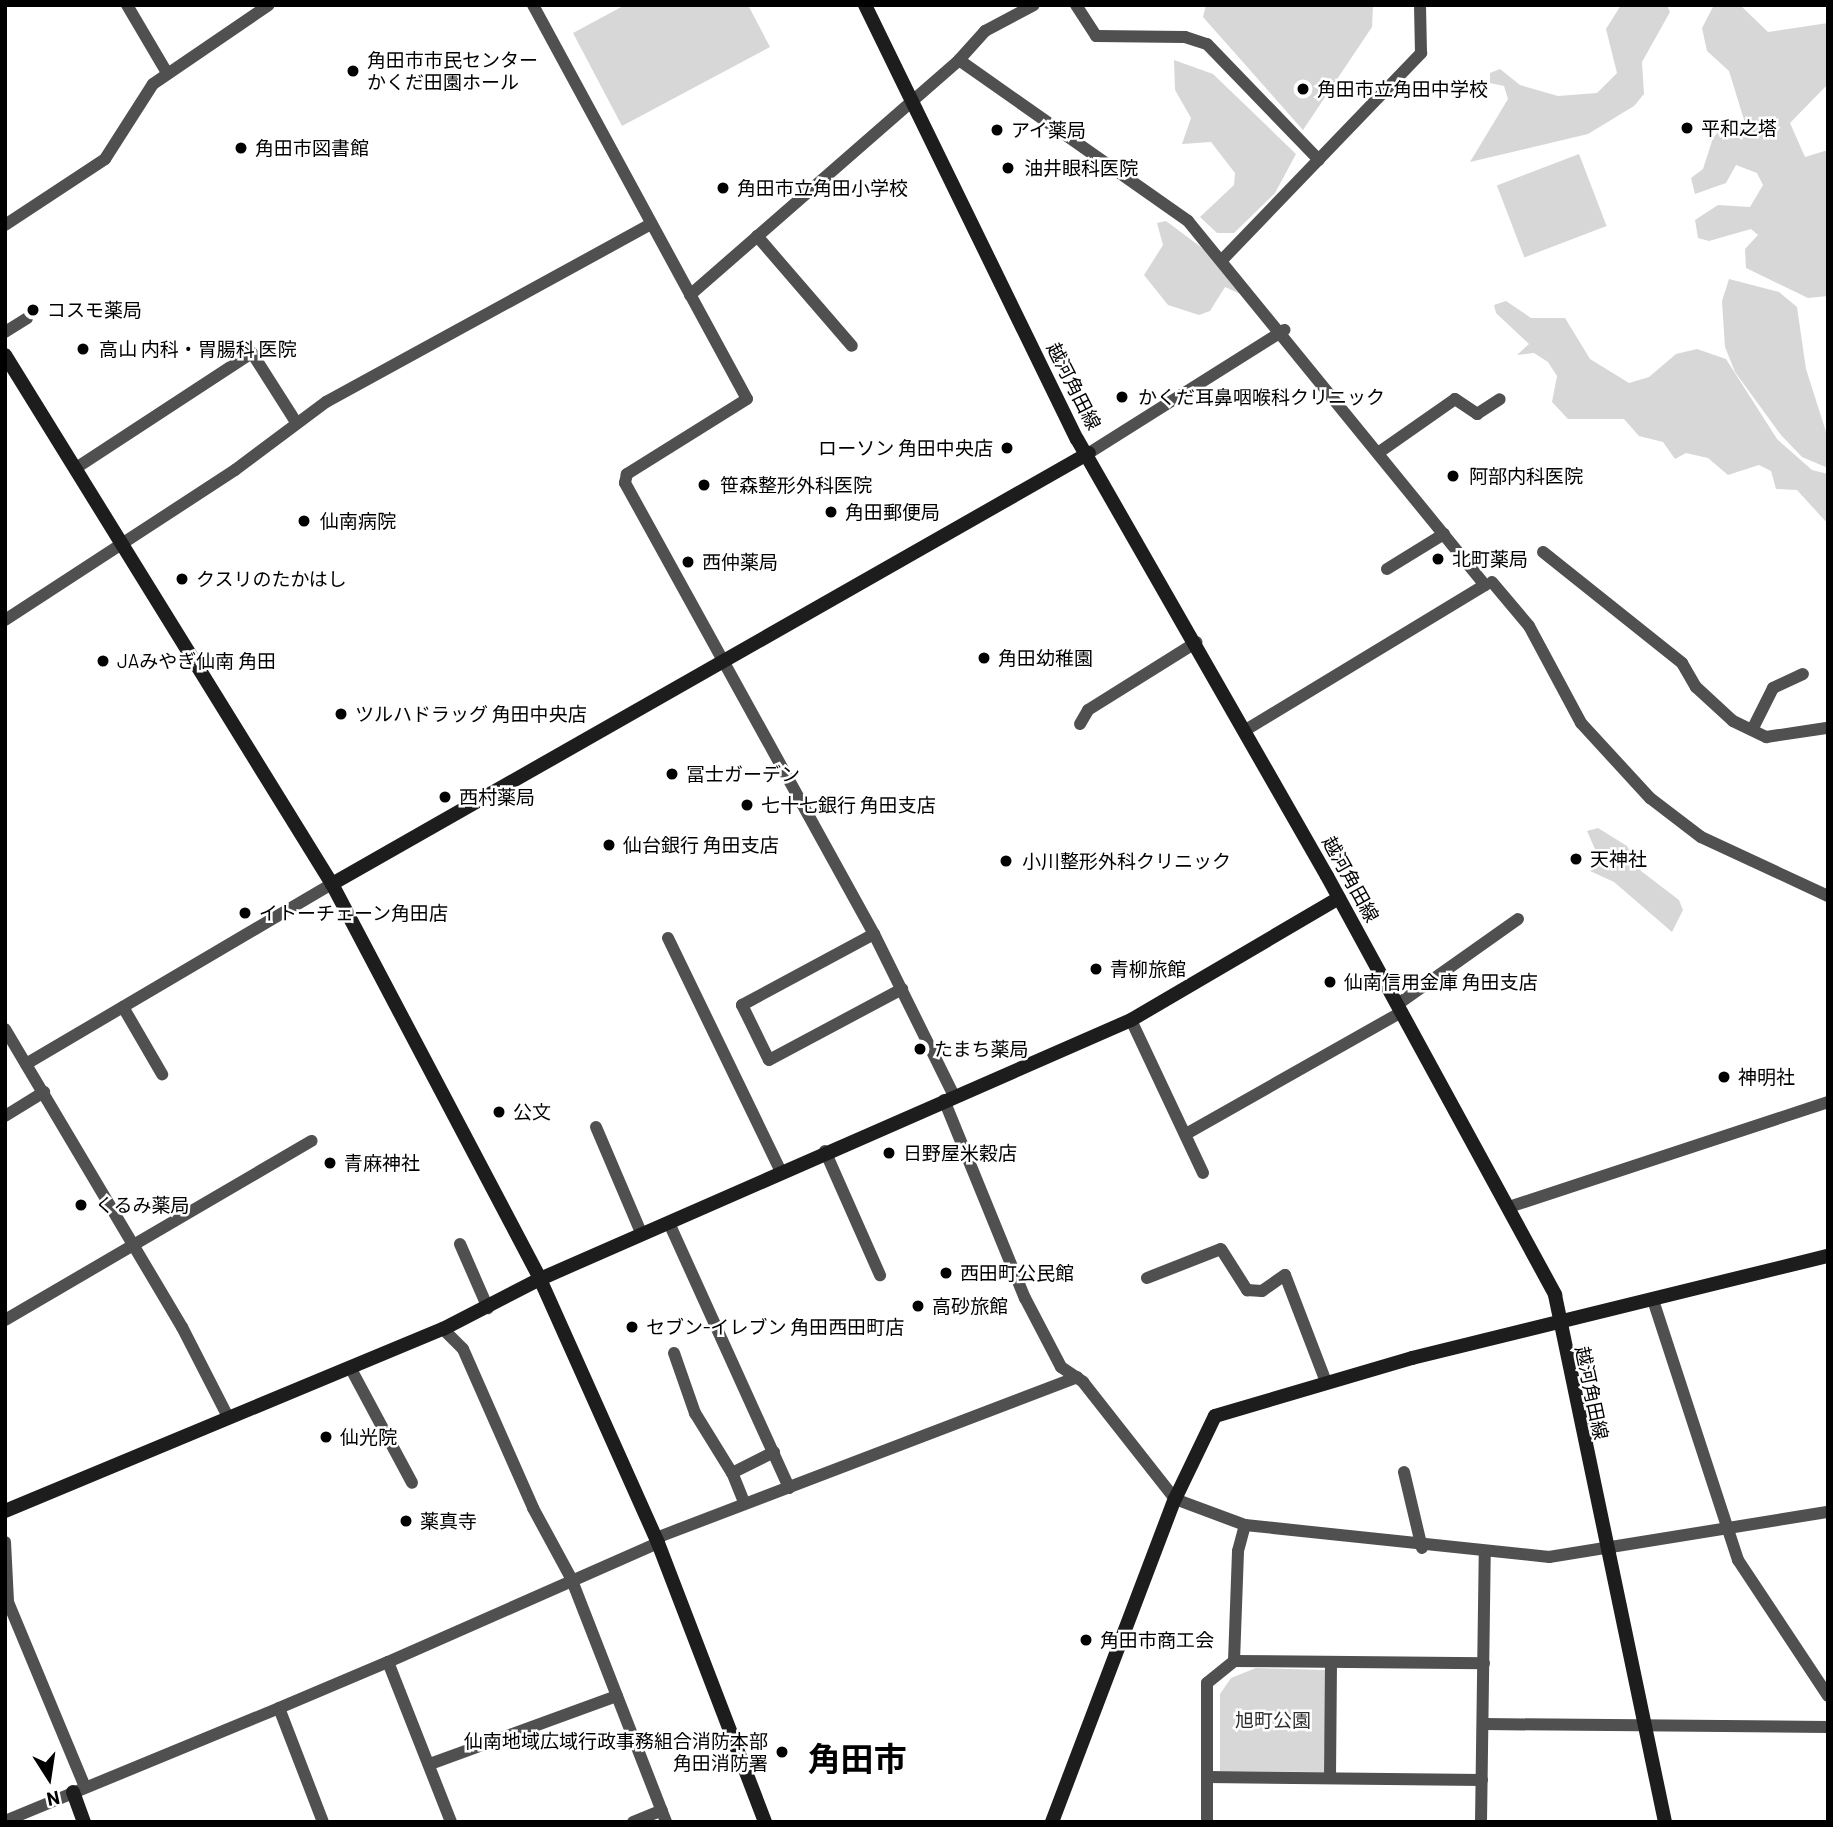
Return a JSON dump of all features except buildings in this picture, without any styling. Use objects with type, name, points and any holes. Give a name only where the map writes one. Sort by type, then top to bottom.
[{"type":"street","points":[[127,5],[167,73]]},
{"type":"street","points":[[5,225],[105,159],[142,98],[167,73],[269,5]]},
{"type":"street","points":[[533,5],[690,295],[746,405],[627,474],[625,483],[902,989],[949,1098],[1025,1298],[1061,1367],[1077,1377],[1175,1499],[1245,1525],[1422,1548],[1549,1557],[1828,1512]]},
{"type":"street","name":"越河角田線","points":[[865,5],[1089,453],[1400,1008],[1555,1295],[1557,1322],[1665,1822]]},
{"type":"street","points":[[690,295],[914,105],[985,31],[1034,5]]},
{"type":"street","points":[[1076,5],[1096,36],[1185,37],[1207,44],[1319,160]]},
{"type":"street","points":[[1223,259],[1421,53],[1420,5]]},
{"type":"street","points":[[959,60],[1188,221],[1284,330],[1378,453],[1485,585],[1244,732]]},
{"type":"street","points":[[5,620],[123,545],[296,422],[651,224]]},
{"type":"street","points":[[757,236],[852,346]]},
{"type":"street","points":[[5,332],[27,318]]},
{"type":"street","points":[[26,1063],[332,884],[1089,453],[1284,330]]},
{"type":"street","points":[[76,468],[252,353],[296,422]]},
{"type":"street","points":[[5,355],[332,884],[540,1279],[657,1540],[765,1822]]},
{"type":"street","points":[[1378,453],[1455,399],[1477,414],[1500,399]]},
{"type":"street","points":[[1387,569],[1444,534]]},
{"type":"street","points":[[1543,552],[1682,663],[1722,713],[1766,737],[1826,728]]},
{"type":"street","points":[[1492,582],[1529,626],[1581,723],[1650,798],[1701,837],[1828,896]]},
{"type":"street","points":[[1080,724],[1088,710],[1197,642]]},
{"type":"street","points":[[1752,730],[1773,688],[1803,674]]},
{"type":"street","points":[[5,1511],[227,1415],[351,1368],[443,1329],[540,1279],[825,1151],[1131,1020],[1339,898]]},
{"type":"street","points":[[1186,1134],[1400,1008],[1518,919]]},
{"type":"street","points":[[874,934],[742,1005],[769,1060],[902,989]]},
{"type":"street","points":[[668,938],[781,1172]]},
{"type":"street","points":[[123,1007],[162,1074]]},
{"type":"street","points":[[1131,1020],[1203,1173]]},
{"type":"street","points":[[5,1029],[133,1244],[227,1415]]},
{"type":"street","points":[[5,1116],[44,1092]]},
{"type":"street","points":[[1509,1207],[1828,1102]]},
{"type":"street","points":[[596,1127],[642,1235]]},
{"type":"street","points":[[5,1320],[311,1141]]},
{"type":"street","points":[[825,1151],[880,1275]]},
{"type":"street","points":[[669,1223],[789,1488]]},
{"type":"street","points":[[460,1244],[488,1308]]},
{"type":"street","points":[[1147,1278],[1221,1249],[1247,1290],[1262,1291],[1285,1275],[1326,1382]]},
{"type":"street","points":[[1052,1822],[1175,1499],[1215,1416],[1326,1382],[1828,1256]]},
{"type":"street","points":[[1653,1300],[1738,1560],[1828,1696]]},
{"type":"street","points":[[443,1329],[463,1349],[533,1508],[571,1578],[664,1816],[632,1822]]},
{"type":"street","points":[[674,1353],[695,1413],[732,1474],[744,1502]]},
{"type":"street","points":[[351,1368],[412,1483]]},
{"type":"street","points":[[5,1821],[388,1662],[744,1502],[789,1488],[1077,1377]]},
{"type":"street","points":[[732,1474],[774,1452]]},
{"type":"street","points":[[1404,1472],[1422,1548]]},
{"type":"street","points":[[1234,1661],[1238,1551],[1245,1525]]},
{"type":"street","points":[[5,1542],[8,1602],[79,1789],[85,1822]]},
{"type":"street","points":[[1481,1822],[1485,1551]]},
{"type":"street","points":[[1207,1822],[1207,1683],[1234,1661],[1484,1663]]},
{"type":"street","points":[[388,1662],[451,1822]]},
{"type":"street","points":[[1330,1777],[1331,1663]]},
{"type":"street","points":[[430,1764],[617,1696]]},
{"type":"street","points":[[279,1708],[319,1820]]},
{"type":"street","points":[[1483,1724],[1828,1727]]},
{"type":"street","points":[[1207,1777],[1482,1780]]},
{"type":"green space","points":[[625,5],[748,5],[770,47],[622,126],[573,33]]},
{"type":"green space","name":"角田市立角田中学校","points":[[1206,5],[1373,5],[1372,27],[1303,130],[1203,17]]},
{"type":"green space","points":[[1621,5],[1667,5],[1670,12],[1642,62],[1644,94],[1634,106],[1588,134],[1470,162],[1508,99],[1504,86],[1490,83],[1490,73],[1500,69],[1520,85],[1558,96],[1597,93],[1617,73],[1606,29]]},
{"type":"green space","points":[[1714,5],[1740,5],[1768,32],[1828,23],[1828,84],[1790,123],[1805,157],[1828,150],[1828,296],[1808,298],[1746,268],[1745,249],[1758,235],[1751,229],[1709,241],[1698,238],[1695,220],[1718,205],[1750,207],[1763,185],[1757,173],[1736,165],[1726,183],[1695,194],[1691,178],[1703,169],[1713,138],[1723,126],[1745,123],[1729,71],[1707,51],[1702,28]]},
{"type":"green space","points":[[1174,60],[1213,74],[1296,154],[1275,193],[1234,233],[1217,233],[1200,217],[1234,185],[1235,173],[1211,142],[1182,144],[1191,118],[1175,90]]},
{"type":"green space","points":[[1579,154],[1607,226],[1524,257],[1497,186]]},
{"type":"green space","points":[[1166,221],[1225,265],[1249,298],[1225,287],[1210,311],[1199,315],[1168,305],[1144,275],[1163,245],[1157,223]]},
{"type":"green space","points":[[1729,279],[1779,292],[1797,307],[1806,369],[1828,438],[1828,468],[1802,457],[1781,435],[1735,372],[1725,347],[1722,301]]},
{"type":"green space","points":[[1506,301],[1531,318],[1565,318],[1590,359],[1629,383],[1649,377],[1676,354],[1697,349],[1726,359],[1777,439],[1812,470],[1828,474],[1828,524],[1797,490],[1776,489],[1771,471],[1759,465],[1728,475],[1708,458],[1686,453],[1675,459],[1663,442],[1639,436],[1624,419],[1568,419],[1552,402],[1557,376],[1548,362],[1534,353],[1517,355],[1529,344],[1496,313],[1494,305]]},
{"type":"green space","points":[[1598,828],[1627,846],[1641,871],[1679,900],[1683,910],[1672,932],[1614,882],[1590,871],[1598,856],[1587,831]]},
{"type":"green space","name":"旭町公園","points":[[1256,1668],[1327,1670],[1324,1772],[1220,1771],[1220,1694],[1231,1678]]},
{"type":"place","name":"角田市市民センター かくだ田園ホール","points":[[353,71]]},
{"type":"place","name":"角田市立角田中学校","points":[[1303,89]]},
{"type":"place","name":"平和之塔","points":[[1687,128]]},
{"type":"place","name":"アイ薬局","points":[[997,130]]},
{"type":"place","name":"角田市図書館","points":[[241,148]]},
{"type":"place","name":"油井眼科医院","points":[[1008,168]]},
{"type":"place","name":"角田市立角田小学校","points":[[723,188]]},
{"type":"place","name":"コスモ薬局","points":[[33,310]]},
{"type":"place","name":"高山 内科・胃腸科 医院","points":[[83,349]]},
{"type":"place","name":"かくだ耳鼻咽喉科クリニック","points":[[1122,397]]},
{"type":"place","name":"ローソン 角田中央店","points":[[1007,448]]},
{"type":"place","name":"阿部内科医院","points":[[1453,476]]},
{"type":"place","name":"笹森整形外科医院","points":[[704,485]]},
{"type":"place","name":"角田郵便局","points":[[831,512]]},
{"type":"place","name":"仙南病院","points":[[304,521]]},
{"type":"place","name":"北町薬局","points":[[1438,559]]},
{"type":"place","name":"西仲薬局","points":[[688,562]]},
{"type":"place","name":"クスリのたかはし","points":[[182,579]]},
{"type":"place","name":"角田幼稚園","points":[[984,658]]},
{"type":"place","name":"JAみやぎ仙南 角田","points":[[103,661]]},
{"type":"place","name":"ツルハドラッグ 角田中央店","points":[[341,714]]},
{"type":"place","name":"冨士ガーデン","points":[[672,774]]},
{"type":"place","name":"西村薬局","points":[[445,797]]},
{"type":"place","name":"七十七銀行 角田支店","points":[[747,805]]},
{"type":"place","name":"仙台銀行 角田支店","points":[[609,845]]},
{"type":"place","name":"天神社","points":[[1576,859]]},
{"type":"place","name":"小川整形外科クリニック","points":[[1006,861]]},
{"type":"place","name":"イトーチェーン角田店","points":[[245,913]]},
{"type":"place","name":"青柳旅館","points":[[1096,969]]},
{"type":"place","name":"仙南信用金庫 角田支店","points":[[1330,982]]},
{"type":"place","name":"たまち薬局","points":[[920,1049]]},
{"type":"place","name":"神明社","points":[[1724,1077]]},
{"type":"place","name":"公文","points":[[499,1112]]},
{"type":"place","name":"日野屋米穀店","points":[[889,1153]]},
{"type":"place","name":"青麻神社","points":[[330,1163]]},
{"type":"place","name":"くるみ薬局","points":[[81,1205]]},
{"type":"place","name":"西田町公民館","points":[[946,1273]]},
{"type":"place","name":"高砂旅館","points":[[918,1306]]},
{"type":"place","name":"セブン-イレブン 角田西田町店","points":[[632,1327]]},
{"type":"place","name":"仙光院","points":[[326,1437]]},
{"type":"place","name":"薬真寺","points":[[406,1521]]},
{"type":"place","name":"角田市商工会","points":[[1086,1640]]},
{"type":"place","name":"仙南地域広域行政事務組合消防本部 角田消防署","points":[[782,1752]]},
{"type":"district","name":"角田市","points":[[857,1759]]}]
